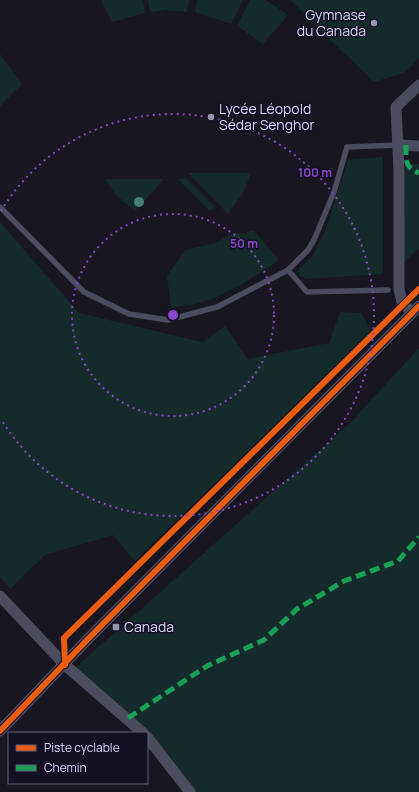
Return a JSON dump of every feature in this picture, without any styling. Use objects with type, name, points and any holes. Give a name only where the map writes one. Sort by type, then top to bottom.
[{"type":"street","points":[[0,731],[65,665],[86,641],[416,310],[402,302],[400,289],[396,107],[419,85]]},
{"type":"street","points":[[398,145],[419,146]]},
{"type":"street","points":[[0,596],[65,665],[142,732]]},
{"type":"street","points":[[148,738],[190,792]]},
{"type":"lane","points":[[0,207],[84,292],[129,314],[168,320],[217,307],[288,270],[308,250],[314,240],[334,192],[347,147],[398,145]]},
{"type":"lane","points":[[288,270],[306,292],[388,290]]},
{"type":"green space","points":[[101,0],[143,0],[145,13],[112,22]]},
{"type":"green space","points":[[148,0],[189,0],[187,12],[167,10],[150,12]]},
{"type":"green space","points":[[197,0],[243,0],[231,24],[195,12]]},
{"type":"green space","points":[[250,0],[266,0],[288,15],[263,44],[237,26]]},
{"type":"green space","name":"Gymnase du Canada","points":[[290,0],[419,0],[419,58],[404,73],[374,82]]},
{"type":"green space","points":[[0,54],[22,84],[0,106]]},
{"type":"green space","points":[[383,157],[383,274],[307,279],[299,276],[298,270],[313,255],[326,229],[348,160]]},
{"type":"green space","points":[[405,163],[419,164],[419,248],[403,263]]},
{"type":"green space","points":[[188,173],[251,173],[243,193],[228,214]]},
{"type":"green space","points":[[186,178],[215,207],[210,211],[178,179]]},
{"type":"green space","points":[[105,179],[164,179],[135,211],[116,195]]},
{"type":"green space","points":[[0,222],[79,313],[202,342],[225,326],[248,359],[329,343],[340,312],[361,313],[371,331],[135,561],[113,535],[45,555],[10,589],[0,577]]},
{"type":"green space","points":[[253,230],[279,260],[228,292],[200,303],[171,307],[167,276],[185,250],[216,243],[233,233],[245,233]]},
{"type":"green space","points":[[419,348],[419,792],[193,792],[148,745],[148,732],[136,732],[75,668],[351,422]]},
{"type":"marked path","points":[[406,145],[406,159],[408,165],[414,171],[419,173]]},
{"type":"marked path","points":[[128,718],[207,666],[264,640],[297,609],[344,581],[398,561],[419,537]]},
{"type":"cycle path","points":[[65,665],[64,638],[419,289]]},
{"type":"cycle path","points":[[0,731],[86,641],[419,306]]},
{"type":"place","name":"Gymnase du Canada","points":[[374,23]]},
{"type":"place","name":"Lycée Léopold Sédar Senghor","points":[[211,117]]},
{"type":"place","name":"Canada","points":[[116,627]]}]
